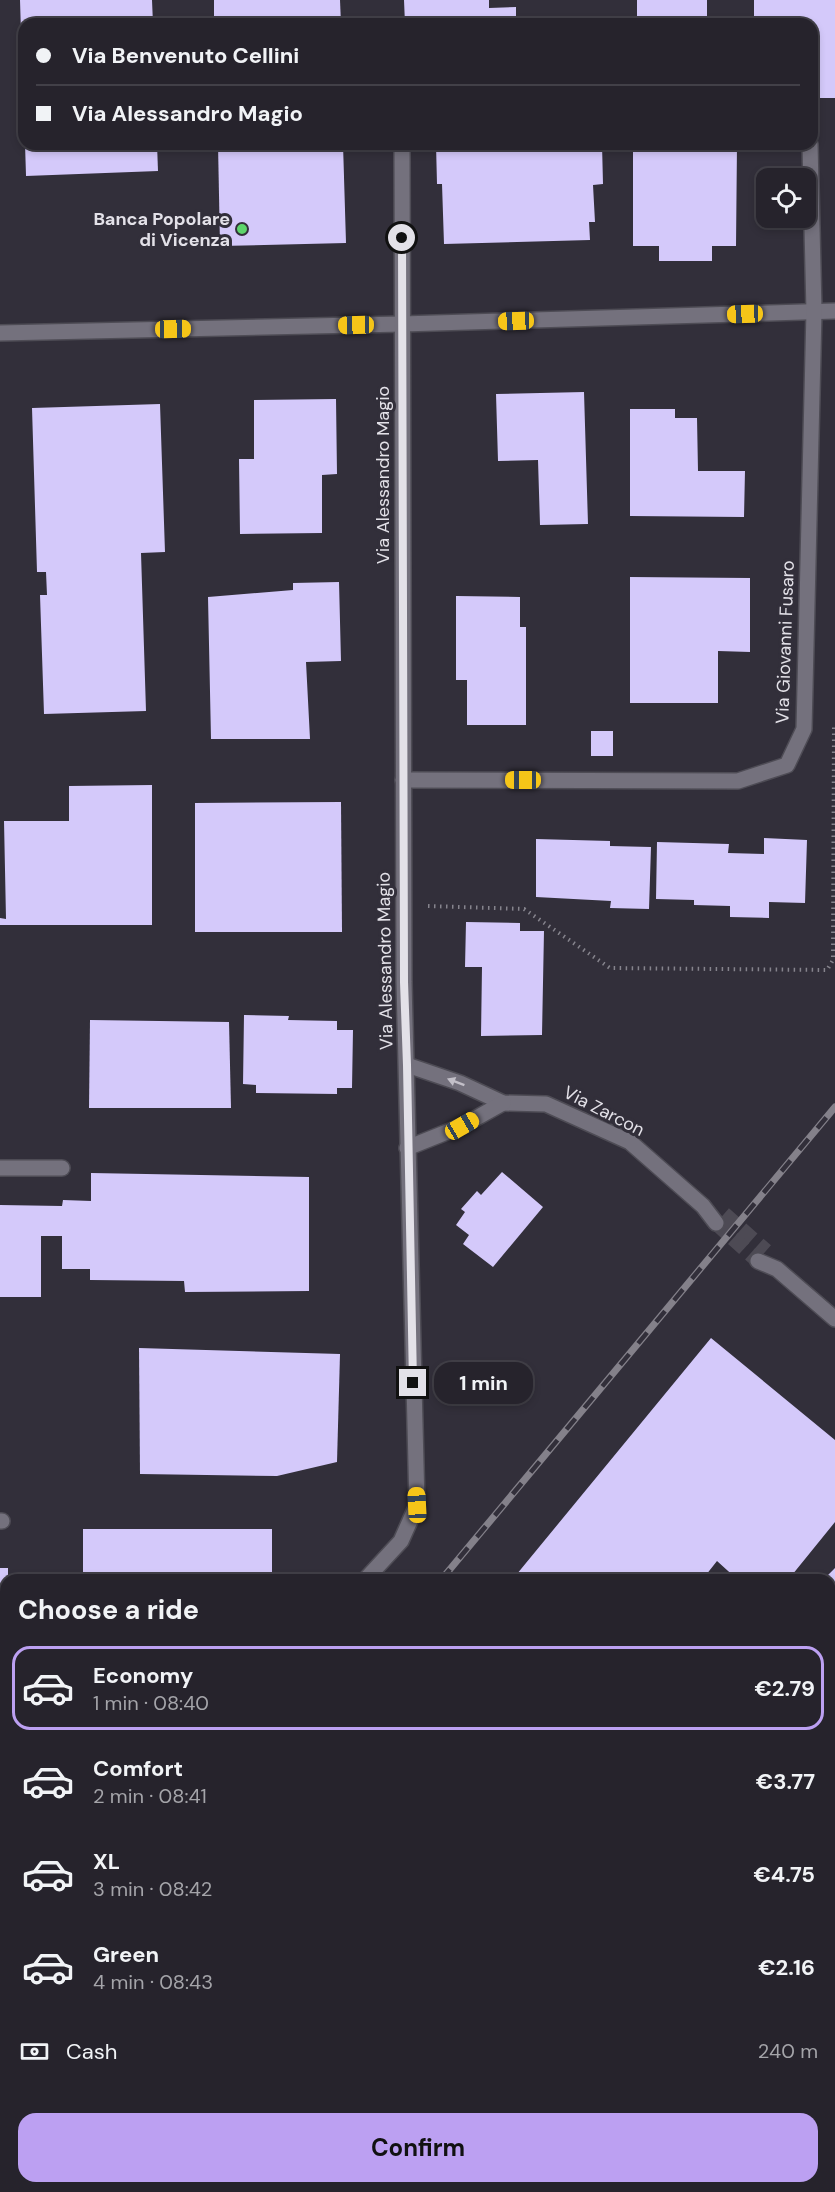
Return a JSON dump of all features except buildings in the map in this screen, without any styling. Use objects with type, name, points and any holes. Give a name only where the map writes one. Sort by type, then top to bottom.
[{"type":"street","name":"Via Alessandro Magio","points":[[371,1574],[401,1541],[417,1505],[403,906],[402,150]]},
{"type":"street","name":"Via Giovanni Fusaro","points":[[403,780],[738,781],[787,765],[804,729],[814,312],[810,150]]},
{"type":"street","points":[[0,333],[835,311]]},
{"type":"street","points":[[407,1065],[460,1083],[503,1103]]},
{"type":"street","points":[[407,1148],[462,1126],[503,1103]]},
{"type":"street","name":"Via Zarcon","points":[[503,1103],[546,1104],[630,1142],[720,1219]]},
{"type":"street","points":[[0,1168],[62,1168]]},
{"type":"street","points":[[762,1256],[835,1319]]},
{"type":"path","points":[[403,906],[524,909],[609,968],[827,970],[833,960],[834,723]]},
{"type":"tunnel","points":[[724,1214],[766,1251]]},
{"type":"tunnel","points":[[716,1223],[758,1261]]},
{"type":"railway","points":[[446,1574],[835,1107]]},
{"type":"place","name":"Banca Popolare di Vicenza","points":[[242,229]]},
{"type":"route","points":[[402,238],[404,982],[413,1383]]}]
